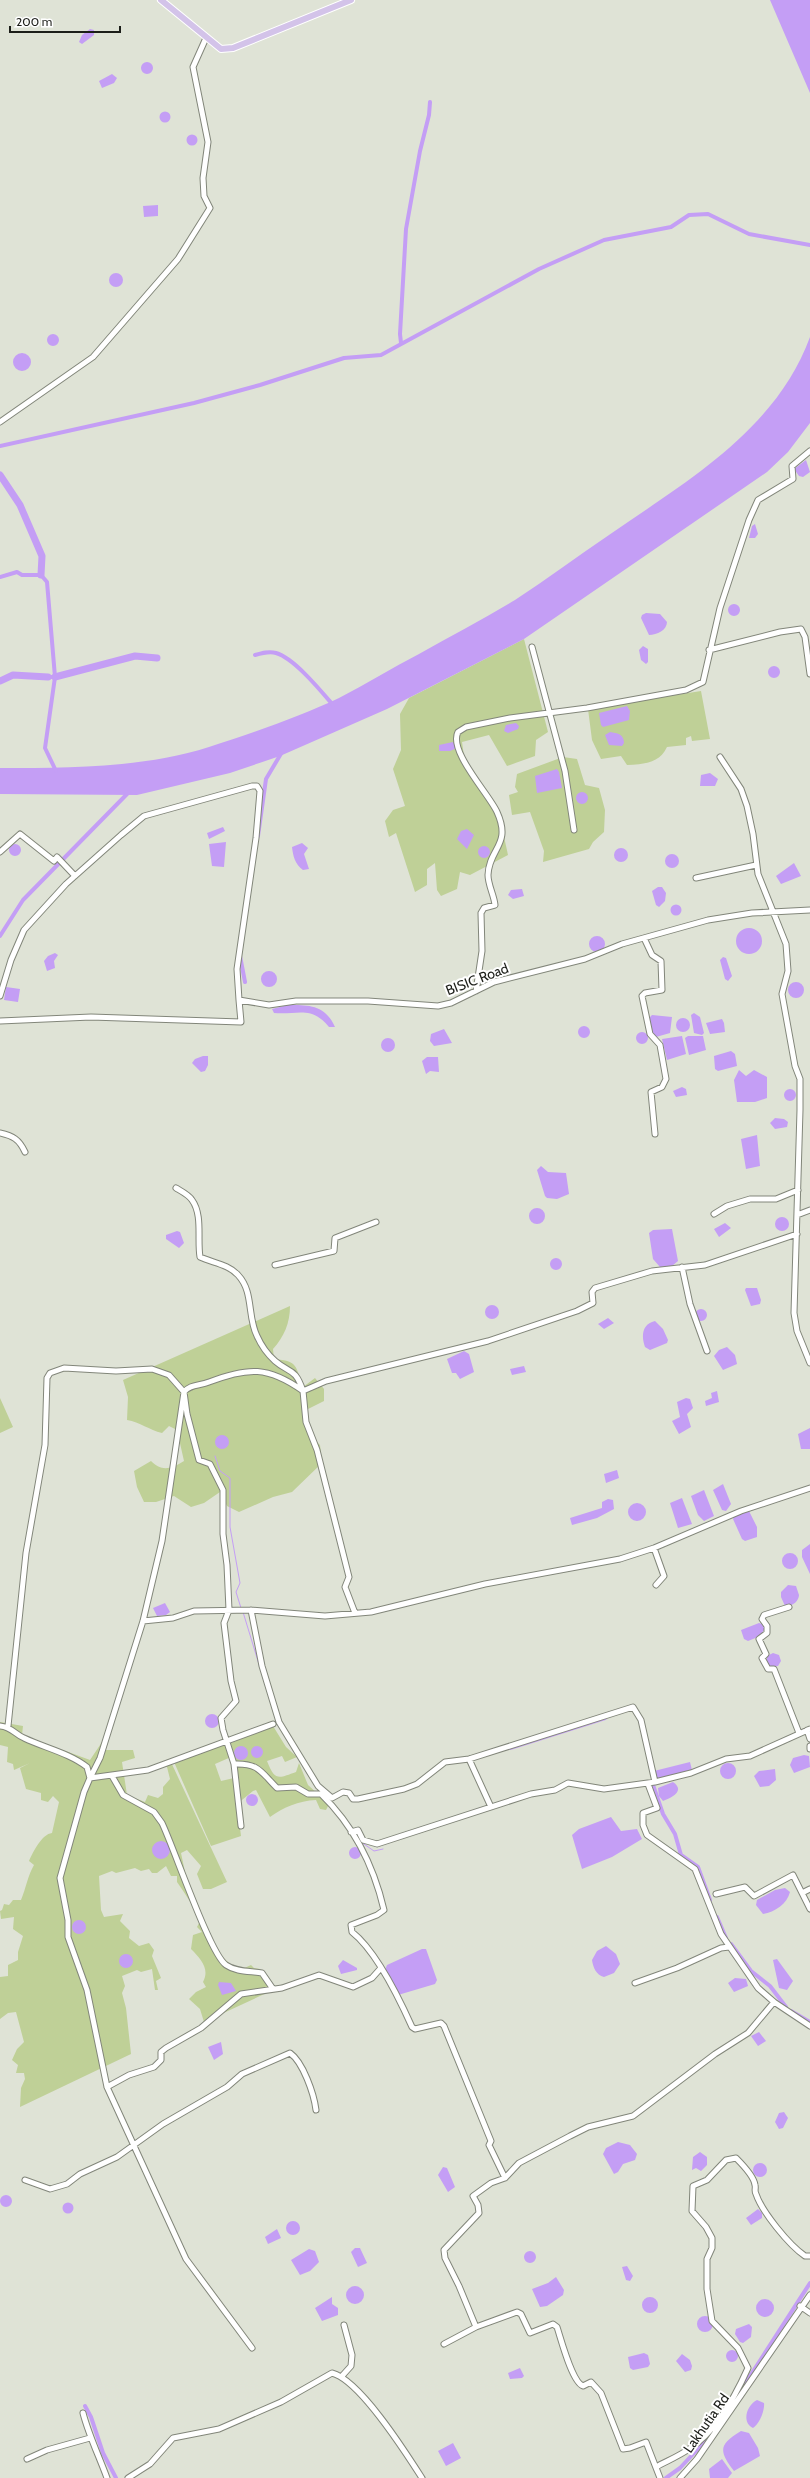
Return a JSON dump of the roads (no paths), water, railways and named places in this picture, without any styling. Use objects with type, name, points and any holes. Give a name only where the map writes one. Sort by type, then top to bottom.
[{"type":"main road","points":[[161,0],[221,49],[233,48],[351,0]]},
{"type":"street","points":[[0,422],[94,357],[178,259],[210,208],[204,196],[203,178],[208,142],[193,67],[206,38]]},
{"type":"street","points":[[476,991],[482,951],[481,913],[484,908],[495,905],[488,876],[489,866],[504,836],[502,822],[494,804],[470,772],[459,749],[457,734],[466,727],[510,718],[692,689],[705,679],[709,650],[743,534],[758,500],[793,479],[792,466],[810,451]]},
{"type":"street","points":[[709,650],[780,632],[800,629],[805,637],[810,674]]},
{"type":"street","points":[[532,647],[565,771],[574,830]]},
{"type":"street","points":[[720,757],[741,789],[748,806],[756,865],[765,897],[775,914],[788,955],[788,971],[782,994],[795,1066],[800,1079],[798,1215],[796,1234],[794,1313],[797,1331],[810,1363]]},
{"type":"street","points":[[0,996],[11,960],[24,930],[75,876],[144,816],[244,787],[258,788],[256,838],[237,969],[241,1022],[170,1021],[91,1017],[0,1021]]},
{"type":"street","points":[[0,852],[20,834],[54,861],[57,857],[75,876]]},
{"type":"street","points":[[696,878],[756,865]]},
{"type":"street","name":"BISIC Road","points":[[239,1000],[269,1005],[296,1001],[368,1001],[438,1006],[451,1003],[494,982],[585,959],[644,938],[725,916],[775,914],[810,910]]},
{"type":"street","points":[[644,938],[650,951],[660,959],[662,964],[662,990],[645,993],[642,996],[650,1034],[660,1045],[666,1079],[662,1087],[652,1092],[655,1134]]},
{"type":"street","points":[[0,1133],[14,1136],[20,1141],[25,1152]]},
{"type":"street","points":[[176,1188],[192,1200],[199,1224],[197,1244],[200,1257],[229,1266],[239,1276],[250,1297],[252,1321],[260,1341],[275,1362],[293,1371],[303,1391],[306,1422],[317,1450],[349,1577],[345,1587],[355,1613]]},
{"type":"street","points":[[714,1214],[727,1206],[750,1199],[776,1198],[798,1190]]},
{"type":"street","points":[[798,1215],[810,1210]]},
{"type":"street","points":[[275,1265],[334,1251],[335,1238],[376,1222]]},
{"type":"street","points":[[303,1391],[326,1381],[488,1341],[570,1314],[593,1303],[592,1292],[595,1288],[652,1271],[705,1265],[796,1234]]},
{"type":"street","points":[[682,1267],[690,1304],[707,1351]]},
{"type":"street","points":[[8,1726],[26,1553],[45,1445],[47,1378],[50,1373],[64,1368],[116,1371],[152,1369],[169,1375],[184,1392],[187,1414],[199,1460],[210,1464],[223,1490],[223,1534],[227,1565],[229,1610],[224,1623],[231,1681],[236,1702],[221,1718],[234,1764],[241,1826]]},
{"type":"street","points":[[252,2348],[186,2260],[107,2087],[92,2009],[68,1937],[68,1920],[60,1878],[90,1778],[100,1758],[144,1621],[162,1541],[184,1392],[188,1387],[208,1382],[224,1375],[269,1372],[287,1380],[303,1391]]},
{"type":"street","points":[[144,1621],[173,1618],[194,1611],[251,1610],[326,1616],[371,1612],[485,1584],[620,1559],[654,1548],[741,1511],[810,1488]]},
{"type":"street","points":[[654,1548],[664,1576],[656,1585]]},
{"type":"street","points":[[789,1607],[764,1615],[762,1619],[767,1626],[766,1633],[759,1639],[766,1654],[762,1658],[768,1669],[774,1669],[799,1733]]},
{"type":"street","points":[[251,1610],[262,1666],[279,1722],[318,1786],[332,1798],[343,1792],[349,1793],[353,1799],[358,1799],[404,1789],[418,1784],[445,1762],[469,1759],[632,1708],[641,1720],[655,1782]]},
{"type":"street","points":[[90,1778],[154,1769],[273,1724]]},
{"type":"street","points":[[0,1726],[8,1726],[22,1737],[78,1760],[88,1767],[90,1778]]},
{"type":"street","points":[[351,1832],[356,1829],[363,1840],[377,1844],[531,1794],[555,1790],[568,1783],[604,1789],[648,1784],[691,1773],[726,1759],[750,1756],[809,1729],[810,1739]]},
{"type":"street","points":[[469,1759],[491,1807]]},
{"type":"street","points":[[234,1764],[250,1763],[261,1769],[277,1788],[296,1787],[308,1794],[321,1794],[351,1832],[371,1864],[384,1910],[377,1915],[351,1925],[352,1932],[364,1942],[412,2028],[416,2029],[441,2023],[444,2026],[491,2141],[489,2145],[505,2178]]},
{"type":"street","points":[[112,1776],[124,1795],[154,1812],[162,1823],[210,1939],[225,1964],[236,1969],[262,1973],[273,1988]]},
{"type":"street","points":[[648,1784],[657,1808],[643,1813],[643,1825],[647,1835],[695,1869],[721,1934],[758,1988],[774,2002],[810,2026]]},
{"type":"street","points":[[716,1894],[745,1887],[754,1896],[793,1875],[810,1909]]},
{"type":"street","points":[[802,1893],[810,1889]]},
{"type":"street","points":[[635,1983],[677,1968],[721,1948],[729,1947]]},
{"type":"street","points":[[107,2087],[129,2075],[154,2067],[161,2060],[161,2052],[201,2028],[241,1994],[273,1988],[282,1988],[319,1975],[353,1987],[372,1978],[380,1969]]},
{"type":"street","points":[[476,2327],[460,2286],[445,2258],[444,2250],[479,2213],[478,2205],[473,2196],[491,2183],[505,2178],[519,2163],[588,2127],[633,2116],[715,2054],[748,2033],[774,2002]]},
{"type":"street","points":[[25,2180],[50,2189],[67,2184],[80,2174],[117,2157],[163,2124],[227,2087],[242,2074],[290,2053],[295,2057],[307,2079],[316,2110]]},
{"type":"street","points":[[656,2467],[697,2443],[714,2425],[748,2368],[730,2338],[712,2321],[707,2289],[707,2259],[712,2248],[712,2238],[703,2223],[692,2211],[693,2186],[707,2180],[726,2160],[736,2158],[743,2164],[755,2184],[755,2193],[762,2207],[797,2250],[805,2256],[810,2256]]},
{"type":"street","name":"Lakhutia Rd","points":[[680,2478],[697,2459],[751,2381],[800,2306],[810,2294]]},
{"type":"street","points":[[800,2306],[810,2313]]},
{"type":"street","points":[[444,2344],[476,2327],[517,2312],[521,2314],[530,2333],[553,2324],[557,2326],[573,2376],[580,2385],[583,2386],[591,2382],[601,2393],[623,2449],[646,2442],[660,2478]]},
{"type":"street","points":[[342,2376],[351,2366],[352,2355],[344,2325]]},
{"type":"street","points":[[128,2478],[150,2464],[173,2438],[219,2429],[281,2402],[332,2373],[342,2376],[391,2430],[422,2478]]},
{"type":"street","points":[[744,2377],[751,2381]]},
{"type":"street","points":[[83,2413],[90,2438],[98,2450],[107,2478]]},
{"type":"street","points":[[27,2459],[47,2450],[90,2438]]},
{"type":"waterway","points":[[401,343],[400,334],[406,229],[420,151],[429,115],[430,102]]},
{"type":"waterway","points":[[0,446],[194,403],[260,385],[344,358],[381,355],[539,269],[604,240],[671,227],[689,215],[708,214],[749,234],[810,245]]},
{"type":"waterway","points":[[0,475],[20,505],[42,556],[41,575]]},
{"type":"waterway","points":[[0,577],[17,572],[22,575],[41,575],[47,582],[55,677]]},
{"type":"waterway","points":[[255,655],[271,652],[283,656],[291,661],[307,676],[333,705]]},
{"type":"waterway","points":[[55,677],[135,656],[157,658]]},
{"type":"waterway","points":[[0,681],[13,675],[48,677]]},
{"type":"waterway","points":[[48,677],[55,677],[45,748],[56,771]]},
{"type":"waterway","points":[[258,836],[266,779],[282,752]]},
{"type":"waterway","points":[[0,936],[23,900],[129,792]]},
{"type":"waterway","points":[[240,956],[245,982]]},
{"type":"waterway","points":[[215,1456],[220,1471],[230,1478],[230,1527],[240,1583],[236,1592],[241,1608]]},
{"type":"waterway","points":[[243,1612],[276,1720]]},
{"type":"waterway","points":[[510,1748],[605,1718]]},
{"type":"waterway","points":[[299,1759],[314,1784]]},
{"type":"waterway","points":[[653,1785],[663,1814],[675,1834],[681,1855],[698,1867],[710,1900]]},
{"type":"waterway","points":[[349,1823],[353,1829]]},
{"type":"waterway","points":[[356,1833],[361,1842],[374,1851],[383,1849]]},
{"type":"waterway","points":[[717,1917],[726,1938]]},
{"type":"waterway","points":[[731,1944],[751,1971],[770,1986],[786,2007]]},
{"type":"waterway","points":[[791,2011],[810,2022]]},
{"type":"waterway","points":[[732,2404],[810,2283]]},
{"type":"waterway","points":[[85,2406],[91,2417],[103,2453],[116,2478]]},
{"type":"waterway","points":[[666,2478],[680,2468],[710,2436]]}]
